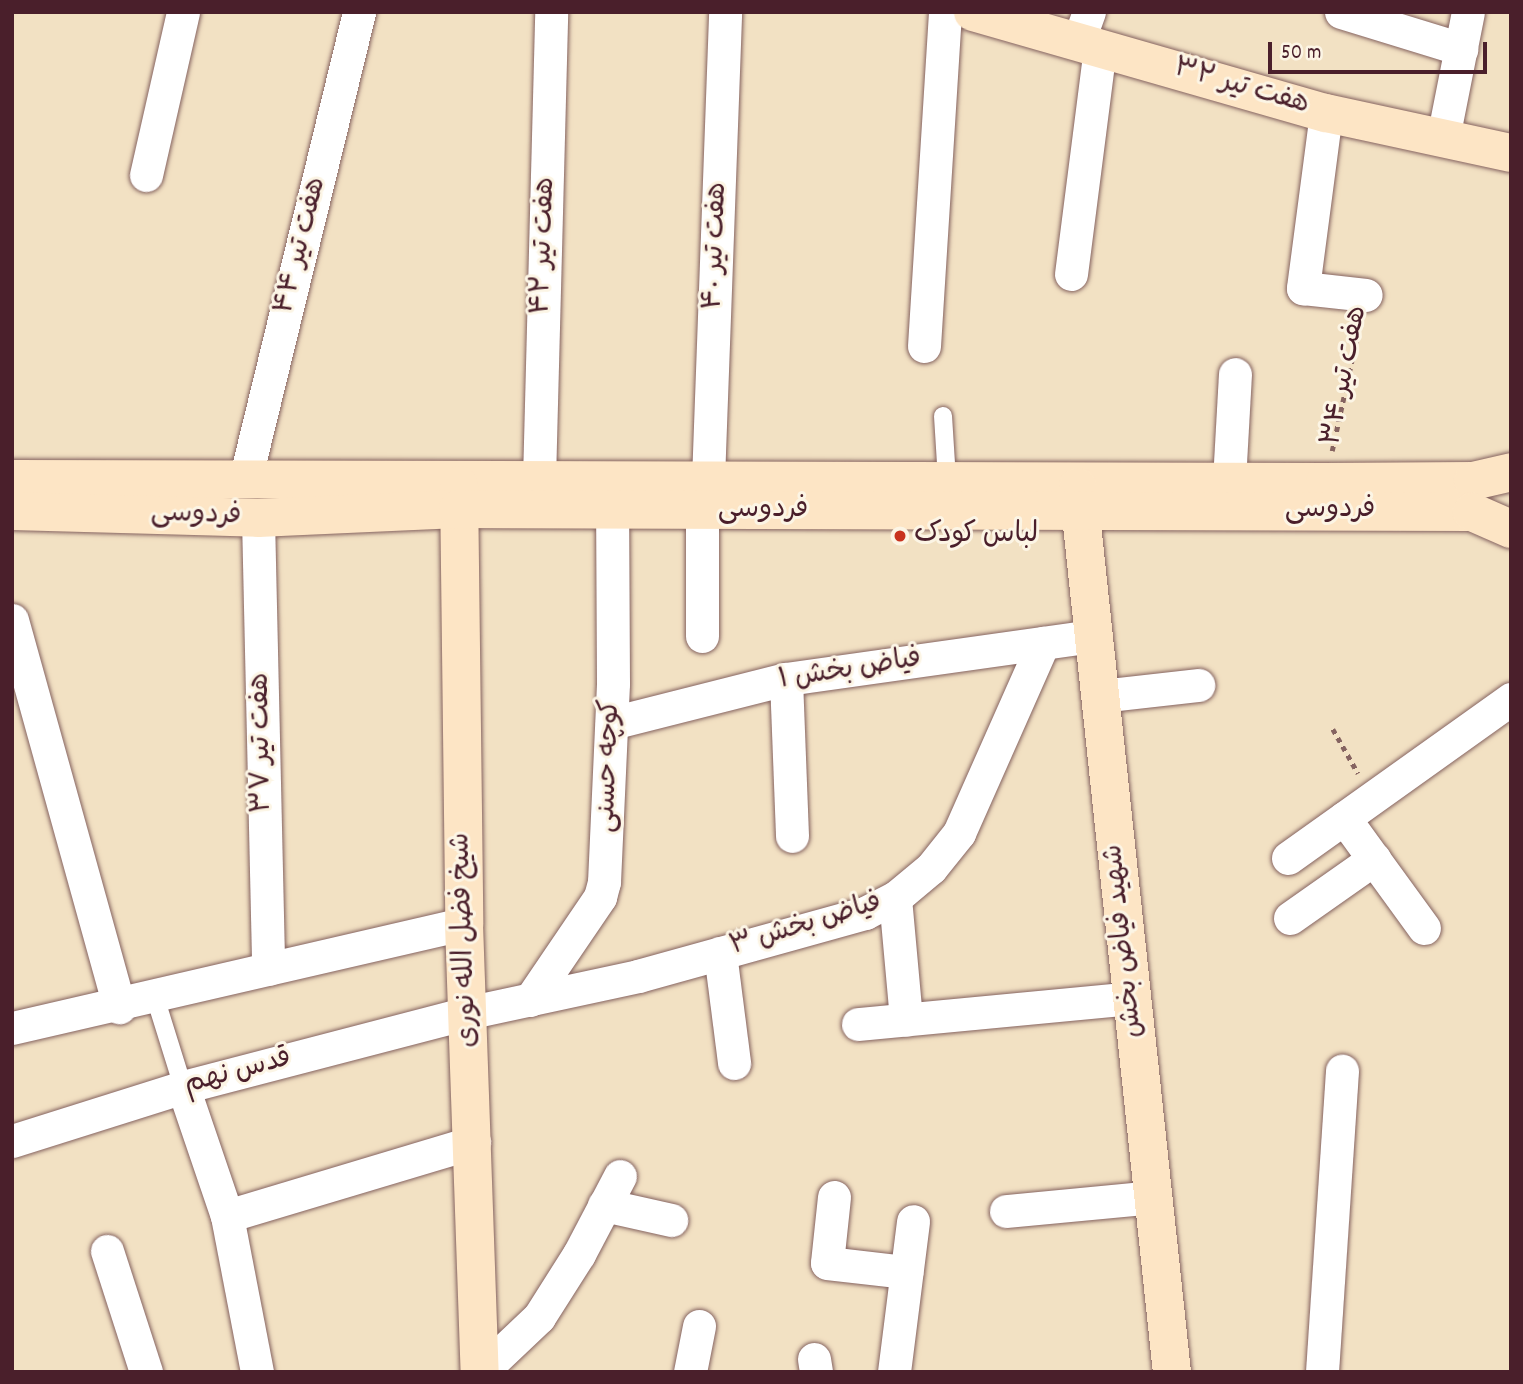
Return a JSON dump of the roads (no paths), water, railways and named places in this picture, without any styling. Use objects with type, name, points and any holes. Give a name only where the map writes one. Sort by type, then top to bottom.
[{"type":"main road","name":"هفت تیر ۳۲","points":[[973,12],[1089,34],[1326,113],[1511,153]]},
{"type":"main road","name":"فردوسی","points":[[12,479],[245,480],[459,493],[612,511],[705,495],[947,480],[1078,496],[1229,481],[1473,481],[1511,472]]},
{"type":"main road","name":"فردوسی","points":[[12,511],[258,518],[459,493],[539,480],[705,495],[1078,496],[1472,512],[1511,529]]},
{"type":"main road","name":"شیخ فضل الله نوری","points":[[459,493],[464,924],[481,1372]]},
{"type":"main road","name":"شهید فیاض بخش","points":[[1078,496],[1172,1372]]},
{"type":"street","points":[[146,174],[183,12]]},
{"type":"street","name":"هفت تیر ۴۴","points":[[245,480],[359,12]]},
{"type":"street","name":"هفت تیر ۴۲","points":[[539,480],[551,12]]},
{"type":"street","name":"هفت تیر ۴۰","points":[[702,636],[705,495],[726,12]]},
{"type":"street","points":[[924,346],[945,12]]},
{"type":"street","points":[[1341,12],[1461,49]]},
{"type":"street","points":[[1443,138],[1468,12]]},
{"type":"street","points":[[1071,274],[1089,34]]},
{"type":"street","name":"هفت تیر ۳۴","points":[[1326,113],[1303,288],[1366,295]]},
{"type":"street","points":[[1229,481],[1235,374]]},
{"type":"street","name":"کوچه حسنی","points":[[530,1000],[600,897],[606,864],[612,723],[612,511]]},
{"type":"street","name":"هفت تیر ۳۷","points":[[258,518],[268,969]]},
{"type":"street","points":[[12,620],[119,1007]]},
{"type":"street","name":"فیاض بخش ۱","points":[[612,723],[786,679],[1091,636]]},
{"type":"street","name":"فیاض بخش ۳","points":[[467,1013],[720,953],[865,914],[895,898],[931,868],[959,833],[1043,643]]},
{"type":"street","points":[[786,679],[792,836]]},
{"type":"street","points":[[1100,696],[1198,685]]},
{"type":"street","points":[[1288,858],[1511,699]]},
{"type":"street","points":[[1344,818],[1424,928]]},
{"type":"street","points":[[1290,918],[1374,859]]},
{"type":"street","points":[[895,898],[906,1020]]},
{"type":"street","points":[[12,1028],[119,1007],[464,924]]},
{"type":"street","points":[[720,953],[734,1063]]},
{"type":"street","points":[[858,1024],[1131,998]]},
{"type":"street","name":"قدس نهم","points":[[12,1141],[183,1087],[467,1013]]},
{"type":"street","points":[[1322,1372],[1342,1071]]},
{"type":"street","points":[[183,1087],[227,1216],[257,1372]]},
{"type":"street","points":[[227,1216],[474,1142]]},
{"type":"street","points":[[481,1372],[539,1317],[620,1175]]},
{"type":"street","points":[[834,1197],[827,1264],[906,1272]]},
{"type":"street","points":[[1006,1211],[1153,1197]]},
{"type":"street","points":[[604,1205],[671,1220]]},
{"type":"street","points":[[894,1372],[913,1221]]},
{"type":"street","points":[[107,1251],[146,1372]]},
{"type":"street","points":[[690,1372],[699,1326]]},
{"type":"lane","points":[[943,416],[947,480]]},
{"type":"lane","points":[[155,997],[183,1087]]},
{"type":"place","name":"لباس کودک","points":[[900,536]]}]
